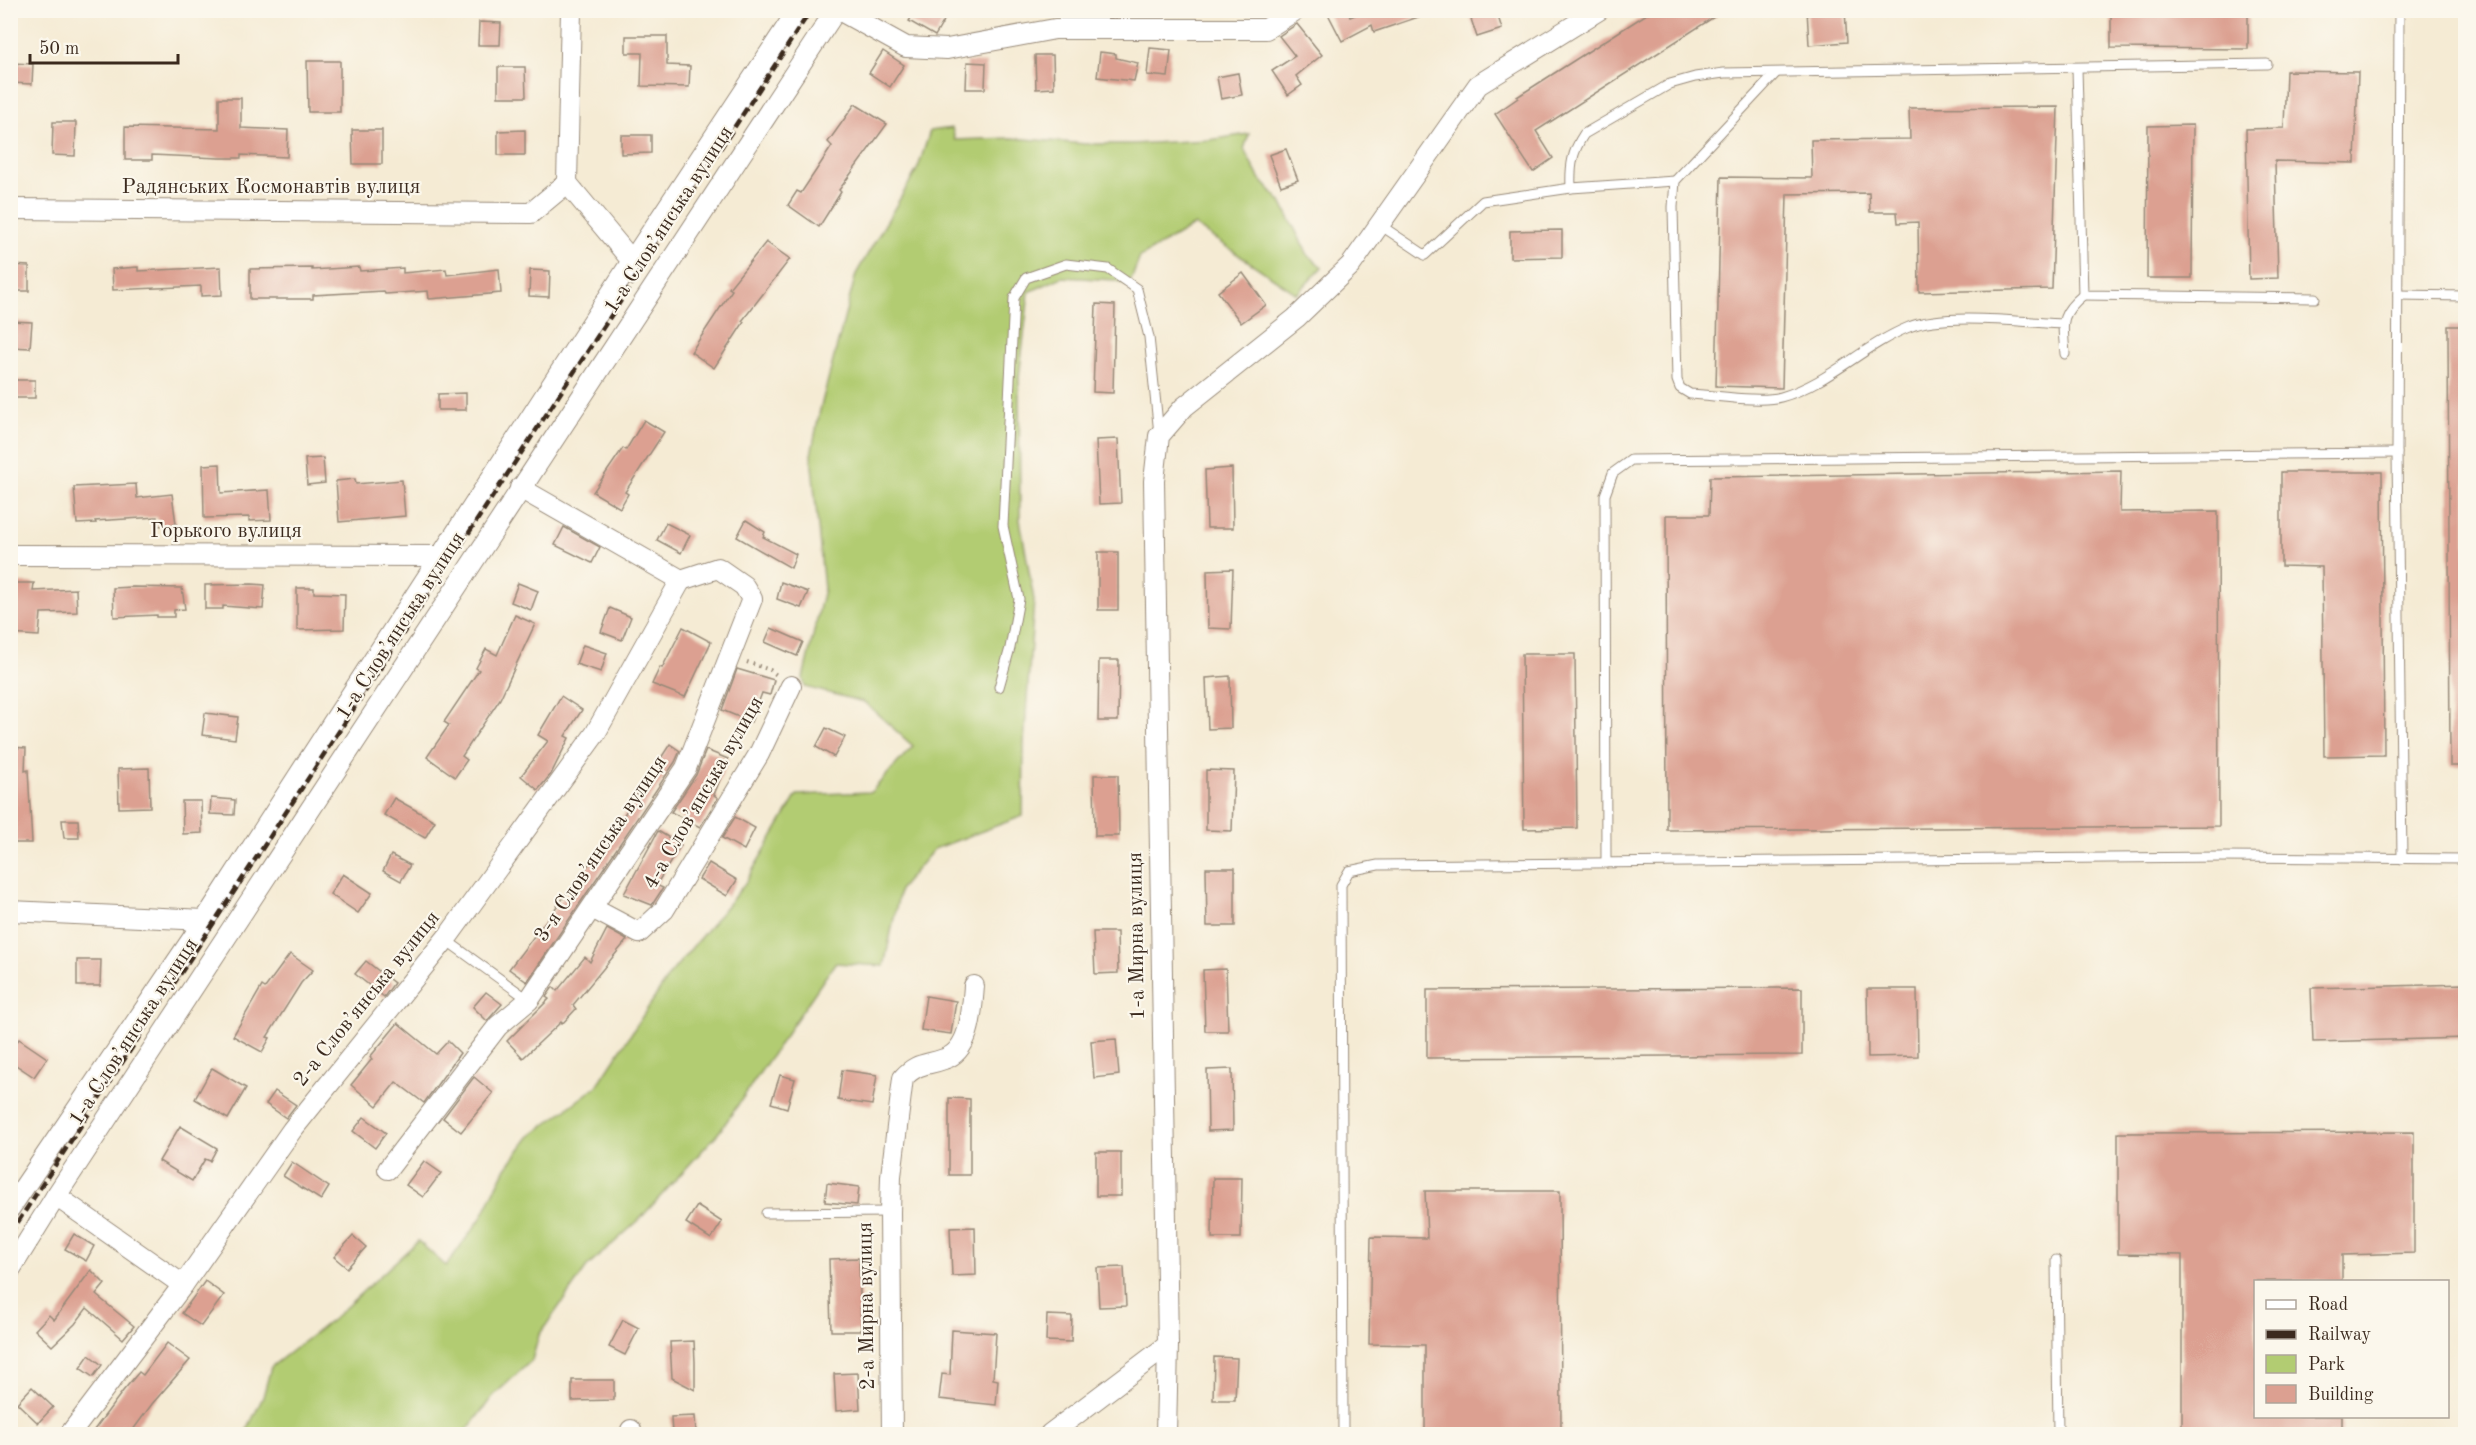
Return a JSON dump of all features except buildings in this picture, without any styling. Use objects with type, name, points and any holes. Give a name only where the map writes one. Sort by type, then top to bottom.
[{"type":"street","points":[[571,10],[567,183],[632,261]]},
{"type":"street","points":[[10,1208],[205,920],[632,261],[798,10]]},
{"type":"street","points":[[837,10],[906,47],[947,49],[1055,29],[1266,29],[1296,10]]},
{"type":"street","name":"1-а Слов’янська вулиця","points":[[10,1270],[56,1196],[520,488],[837,10]]},
{"type":"street","points":[[1159,436],[1184,407],[1296,318],[1351,265],[1478,85],[1599,10]]},
{"type":"street","name":"Радянських Космонавтів вулиця","points":[[10,209],[531,213],[567,183]]},
{"type":"street","name":"1-а Мирна вулиця","points":[[1159,436],[1154,481],[1168,1345],[1166,1434]]},
{"type":"street","points":[[520,488],[681,580]]},
{"type":"street","name":"Горького вулиця","points":[[10,555],[441,556]]},
{"type":"street","name":"3-я Слов’янська вулиця","points":[[388,1169],[498,1026],[529,1000],[686,768],[752,599],[744,586],[718,568],[681,580]]},
{"type":"street","name":"2-а Слов’янська вулиця","points":[[70,1434],[183,1285],[292,1130],[446,940],[595,734],[681,580]]},
{"type":"street","name":"4-а Слов’янська вулиця","points":[[592,908],[639,933],[664,910],[759,754],[791,687]]},
{"type":"street","points":[[10,911],[205,920]]},
{"type":"street","name":"2-а Мирна вулиця","points":[[892,1434],[891,1176],[903,1078],[914,1067],[947,1059],[961,1047],[971,1020],[974,986]]},
{"type":"street","points":[[56,1196],[183,1285]]},
{"type":"street","points":[[1050,1434],[1168,1345]]},
{"type":"lane","points":[[2399,10],[2397,453],[2402,859]]},
{"type":"lane","points":[[1571,188],[1570,166],[1575,148],[1584,134],[1670,84],[1695,77],[1724,73],[2267,64]]},
{"type":"lane","points":[[2077,68],[2083,295]]},
{"type":"lane","points":[[1776,73],[1676,181],[1672,207],[1677,380],[1680,388],[1690,394],[1766,399],[1780,397],[1801,389],[1909,327],[1937,320],[2062,324]]},
{"type":"lane","points":[[1380,225],[1425,255],[1483,201],[1571,188],[1676,181]]},
{"type":"lane","points":[[999,687],[1010,648],[1019,599],[1003,526],[1014,298],[1026,278],[1066,264],[1108,269],[1137,289],[1149,337],[1159,436]]},
{"type":"lane","points":[[2065,354],[2062,324],[2065,313],[2083,295],[2314,298]]},
{"type":"lane","points":[[2398,295],[2466,296]]},
{"type":"lane","points":[[1606,863],[1605,495],[1613,473],[1631,460],[2397,453]]},
{"type":"lane","points":[[1343,1434],[1341,885],[1349,871],[1378,865],[2221,857],[2466,859]]},
{"type":"lane","points":[[446,940],[529,1000]]},
{"type":"lane","points":[[766,1213],[890,1212]]},
{"type":"lane","points":[[2056,1260],[2058,1434]]},
{"type":"green space","points":[[952,128],[955,140],[1012,138],[1086,144],[1209,140],[1249,134],[1244,149],[1259,178],[1281,202],[1308,255],[1322,267],[1297,294],[1194,225],[1140,257],[1129,285],[1115,280],[1062,277],[1029,292],[1019,378],[1020,520],[1034,600],[1024,743],[1023,816],[934,849],[900,889],[884,966],[835,963],[720,1131],[638,1221],[587,1267],[539,1335],[532,1360],[493,1396],[464,1434],[245,1434],[263,1397],[271,1367],[333,1319],[418,1241],[446,1266],[481,1218],[506,1168],[529,1137],[597,1086],[670,974],[744,885],[797,795],[871,792],[913,746],[864,702],[805,687],[803,678],[824,589],[811,455],[820,410],[856,274],[918,168],[930,131]]},
{"type":"railway","points":[[10,1234],[811,10]]}]
